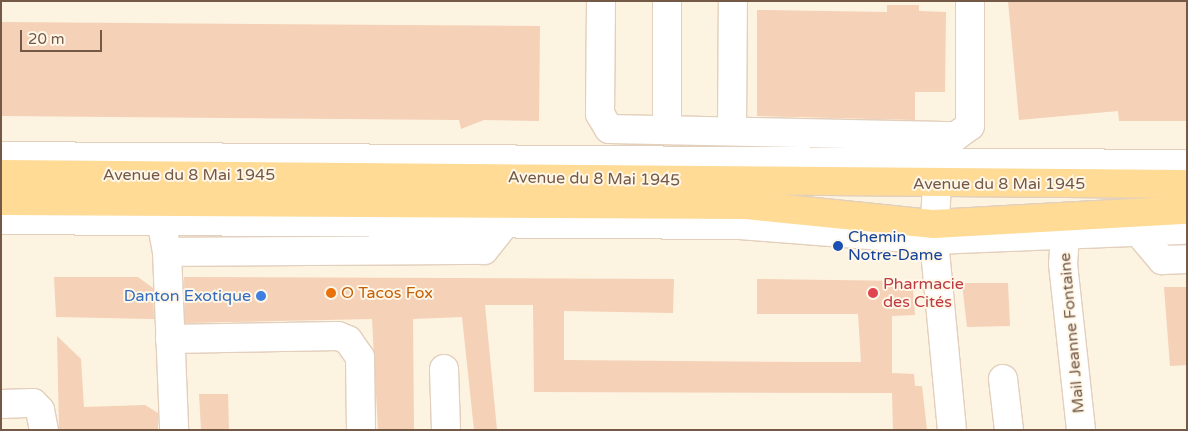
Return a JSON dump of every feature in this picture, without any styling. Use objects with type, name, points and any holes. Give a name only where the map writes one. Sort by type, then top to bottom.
[{"type":"main road","name":"Avenue du 8 Mai 1945","points":[[1,174],[1187,184]]},
{"type":"main road","name":"Avenue du 8 Mai 1945","points":[[1,201],[159,210],[516,211],[746,205],[934,232],[1130,221],[1187,210]]},
{"type":"street","points":[[601,1],[600,114],[610,129],[956,136],[970,126],[970,1]]},
{"type":"street","points":[[667,1],[667,130]]},
{"type":"street","points":[[732,1],[732,131]]},
{"type":"street","points":[[1,156],[1187,164]]},
{"type":"street","points":[[937,183],[934,232],[952,430]]},
{"type":"street","points":[[1,220],[159,210],[167,252],[174,430]]},
{"type":"street","points":[[167,252],[484,250],[516,211]]},
{"type":"street","points":[[934,232],[1065,236],[1130,221],[1187,230]]},
{"type":"street","points":[[1130,221],[1162,260],[1187,259]]},
{"type":"street","name":"Mail Jeanne Fontaine","points":[[1065,236],[1063,264],[1081,430]]},
{"type":"street","points":[[170,339],[338,336],[348,340],[360,357],[360,430]]},
{"type":"street","points":[[444,369],[446,430]]},
{"type":"street","points":[[1003,379],[1009,430]]},
{"type":"street","points":[[1,404],[33,403],[42,415],[44,430]]},
{"type":"building","points":[[1008,1],[1187,1],[1187,121],[1119,121],[1118,111],[1019,120]]},
{"type":"building","points":[[887,5],[919,5],[919,11],[946,12],[945,92],[915,92],[915,120],[757,116],[757,10],[887,12]]},
{"type":"building","points":[[1,22],[540,26],[539,121],[484,120],[461,129],[459,120],[1,116]]},
{"type":"building","points":[[54,277],[138,277],[153,288],[154,319],[56,317]]},
{"type":"building","points":[[184,277],[674,279],[673,313],[564,311],[564,360],[800,362],[861,362],[858,314],[757,314],[757,279],[904,281],[913,290],[915,315],[892,316],[892,373],[914,374],[915,386],[922,386],[927,430],[893,430],[892,393],[534,392],[533,305],[485,305],[497,430],[474,430],[462,317],[413,319],[414,430],[378,430],[372,319],[185,323]]},
{"type":"building","points":[[962,283],[1008,283],[1010,326],[967,327]]},
{"type":"building","points":[[1164,287],[1187,287],[1187,365],[1170,366]]},
{"type":"building","points":[[57,336],[81,359],[84,407],[145,405],[158,413],[158,429],[59,430]]},
{"type":"building","points":[[199,394],[228,394],[229,430],[201,430]]},
{"type":"place","name":"Chemin Notre-Dame","points":[[838,246]]},
{"type":"place","name":"O Tacos Fox","points":[[331,293]]},
{"type":"place","name":"Pharmacie des Cités","points":[[873,293]]},
{"type":"place","name":"Danton Exotique","points":[[261,296]]}]
